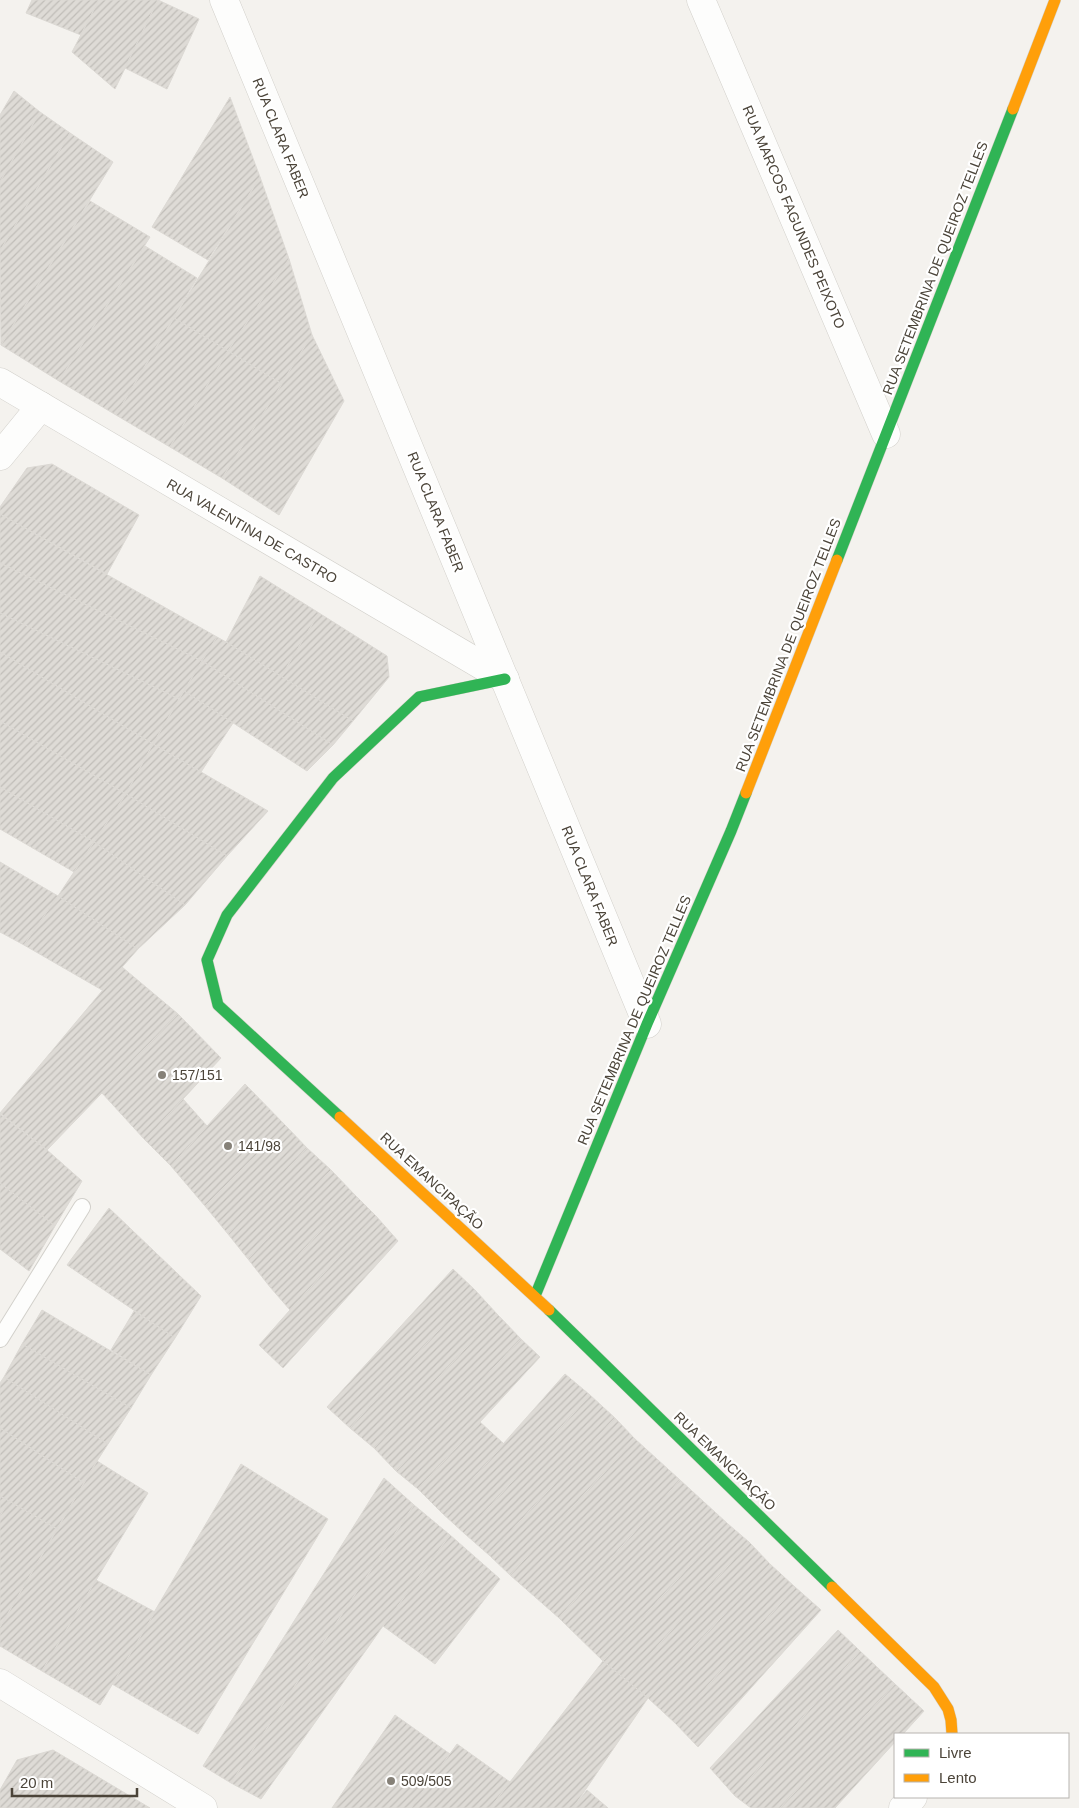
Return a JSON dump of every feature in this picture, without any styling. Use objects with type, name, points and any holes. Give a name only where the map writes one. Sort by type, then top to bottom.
[{"type":"street","name":"RUA CLARA FABER","points":[[224,0],[647,1024]]},
{"type":"street","name":"RUA MARCOS FAGUNDES PEIXOTO","points":[[701,0],[886,434]]},
{"type":"street","name":"RUA SETEMBRINA DE QUEIROZ TELLES","points":[[535,1296],[647,1024],[731,831],[1055,0]]},
{"type":"street","name":"RUA VALENTINA DE CASTRO","points":[[0,382],[505,679]]},
{"type":"street","points":[[0,456],[41,406]]},
{"type":"street","name":"RUA EMANCIPAÇÃO","points":[[505,679],[420,697],[333,778],[227,915],[207,960],[218,1005],[535,1296],[934,1687],[947,1705],[952,1722],[952,1733]]},
{"type":"street","points":[[4,1694],[203,1808]]},
{"type":"street","points":[[903,1808],[912,1798]]},
{"type":"lane","points":[[0,1339],[82,1206]]},
{"type":"building","points":[[32,0],[99,0],[81,35],[26,13]]},
{"type":"building","points":[[99,0],[158,0],[115,89],[72,52]]},
{"type":"building","points":[[158,0],[199,19],[167,89],[125,68]]},
{"type":"building","points":[[14,91],[40,112],[0,182],[0,115]]},
{"type":"building","points":[[230,97],[260,177],[208,260],[152,227]]},
{"type":"building","points":[[40,112],[70,133],[0,251],[0,182]]},
{"type":"building","points":[[70,133],[113,162],[1,345],[0,251]]},
{"type":"building","points":[[260,177],[289,259],[228,351],[174,318]]},
{"type":"building","points":[[90,201],[150,237],[59,381],[1,345]]},
{"type":"building","points":[[145,246],[197,278],[116,415],[59,381]]},
{"type":"building","points":[[289,259],[312,335],[282,384],[228,351]]},
{"type":"building","points":[[174,318],[228,351],[170,447],[116,415]]},
{"type":"building","points":[[312,335],[344,401],[279,515],[222,478]]},
{"type":"building","points":[[228,351],[282,384],[222,478],[170,447]]},
{"type":"building","points":[[52,464],[139,515],[107,574],[0,514],[0,507],[27,468]]},
{"type":"building","points":[[0,514],[217,637],[202,661],[0,563]]},
{"type":"building","points":[[0,563],[202,661],[179,699],[0,613]]},
{"type":"building","points":[[260,576],[319,613],[281,677],[226,642]]},
{"type":"building","points":[[0,613],[179,699],[153,744],[0,652]]},
{"type":"building","points":[[319,613],[387,656],[389,677],[353,721],[281,677]]},
{"type":"building","points":[[217,637],[353,721],[333,745],[202,661]]},
{"type":"building","points":[[0,652],[153,744],[126,794],[0,721]]},
{"type":"building","points":[[202,661],[333,745],[307,771],[184,691]]},
{"type":"building","points":[[184,691],[233,723],[201,772],[153,744]]},
{"type":"building","points":[[0,721],[126,794],[94,842],[0,787]]},
{"type":"building","points":[[153,744],[268,811],[227,856],[126,794]]},
{"type":"building","points":[[0,787],[94,842],[74,872],[0,829]]},
{"type":"building","points":[[126,794],[227,856],[185,905],[94,842]]},
{"type":"building","points":[[94,842],[185,905],[138,949],[58,896]]},
{"type":"building","points":[[0,862],[58,896],[24,945],[0,932]]},
{"type":"building","points":[[58,896],[138,949],[102,990],[24,945]]},
{"type":"building","points":[[122,967],[178,1014],[47,1150],[0,1113]]},
{"type":"building","name":"157/151","points":[[178,1014],[221,1058],[145,1140],[102,1093]]},
{"type":"building","name":"141/98","points":[[245,1084],[286,1126],[205,1206],[171,1166]]},
{"type":"building","points":[[183,1099],[207,1126],[171,1166],[145,1140]]},
{"type":"building","points":[[0,1114],[47,1150],[82,1181],[55,1226],[0,1183]]},
{"type":"building","points":[[286,1126],[307,1148],[228,1234],[205,1206]]},
{"type":"building","points":[[307,1148],[331,1170],[248,1259],[228,1234]]},
{"type":"building","points":[[331,1170],[354,1194],[270,1287],[248,1259]]},
{"type":"building","points":[[0,1183],[55,1226],[29,1271],[0,1249]]},
{"type":"building","points":[[354,1194],[376,1216],[290,1310],[270,1287]]},
{"type":"building","points":[[109,1208],[201,1296],[175,1338],[67,1265]]},
{"type":"building","points":[[376,1216],[398,1241],[283,1368],[259,1345]]},
{"type":"building","points":[[453,1269],[475,1290],[350,1428],[327,1407]]},
{"type":"building","points":[[475,1290],[497,1314],[374,1448],[350,1428]]},
{"type":"building","points":[[42,1310],[151,1375],[131,1408],[22,1344]]},
{"type":"building","points":[[134,1311],[175,1338],[151,1375],[111,1350]]},
{"type":"building","points":[[497,1314],[521,1339],[396,1471],[374,1448]]},
{"type":"building","points":[[521,1339],[540,1357],[418,1489],[396,1471]]},
{"type":"building","points":[[22,1344],[131,1408],[108,1444],[4,1377]]},
{"type":"building","points":[[565,1374],[590,1395],[465,1534],[442,1513]]},
{"type":"building","points":[[4,1377],[108,1444],[84,1483],[0,1428],[0,1383]]},
{"type":"building","points":[[590,1395],[615,1418],[489,1555],[465,1534]]},
{"type":"building","points":[[615,1418],[635,1439],[510,1575],[489,1555]]},
{"type":"building","points":[[480,1422],[504,1444],[442,1513],[418,1489]]},
{"type":"building","points":[[0,1428],[84,1483],[57,1529],[0,1496]]},
{"type":"building","points":[[635,1439],[680,1480],[559,1618],[510,1575]]},
{"type":"building","points":[[97,1461],[148,1493],[42,1671],[0,1646],[0,1627]]},
{"type":"building","points":[[241,1464],[328,1519],[198,1734],[112,1684]]},
{"type":"building","points":[[384,1478],[414,1505],[231,1783],[203,1766]]},
{"type":"building","points":[[680,1480],[728,1524],[603,1661],[559,1618]]},
{"type":"building","points":[[0,1496],[9,1501],[0,1516]]},
{"type":"building","points":[[9,1501],[57,1529],[0,1627],[0,1516]]},
{"type":"building","points":[[414,1505],[450,1535],[383,1626],[261,1799],[231,1783]]},
{"type":"building","points":[[728,1524],[749,1542],[627,1681],[603,1661]]},
{"type":"building","points":[[450,1535],[500,1579],[435,1664],[383,1626]]},
{"type":"building","points":[[749,1542],[770,1564],[648,1698],[627,1681]]},
{"type":"building","points":[[770,1564],[795,1587],[675,1723],[648,1698]]},
{"type":"building","points":[[96,1580],[155,1612],[100,1705],[42,1671]]},
{"type":"building","points":[[795,1587],[821,1610],[698,1747],[675,1723]]},
{"type":"building","points":[[838,1630],[860,1651],[735,1796],[710,1768]]},
{"type":"building","points":[[860,1651],[895,1684],[780,1808],[751,1808],[735,1796]]},
{"type":"building","points":[[603,1661],[648,1698],[573,1808],[490,1808]]},
{"type":"building","points":[[895,1684],[924,1711],[904,1733],[894,1733],[894,1743],[835,1808],[780,1808]]},
{"type":"building","name":"509/505","points":[[395,1715],[450,1754],[411,1808],[332,1808]]},
{"type":"building","points":[[457,1744],[510,1782],[490,1808],[411,1808]]},
{"type":"building","points":[[53,1750],[150,1808],[0,1808],[0,1790],[17,1760]]},
{"type":"building","points":[[587,1790],[608,1808],[573,1808]]},
{"type":"traffic: fast","points":[[837,560],[1013,109]]},
{"type":"traffic: fast","points":[[340,1117],[218,1005],[207,960],[227,915],[333,778],[419,697],[505,679]]},
{"type":"traffic: fast","points":[[535,1296],[647,1024],[746,793]]},
{"type":"traffic: fast","points":[[549,1310],[832,1587]]},
{"type":"traffic: slow","points":[[1013,109],[1055,0]]},
{"type":"traffic: slow","points":[[746,793],[837,560]]},
{"type":"traffic: slow","points":[[340,1117],[549,1310]]},
{"type":"traffic: slow","points":[[832,1587],[934,1687],[948,1709],[952,1733]]},
{"type":"place","name":"157/151","points":[[162,1075]]},
{"type":"place","name":"141/98","points":[[228,1146]]},
{"type":"place","name":"509/505","points":[[391,1781]]}]
